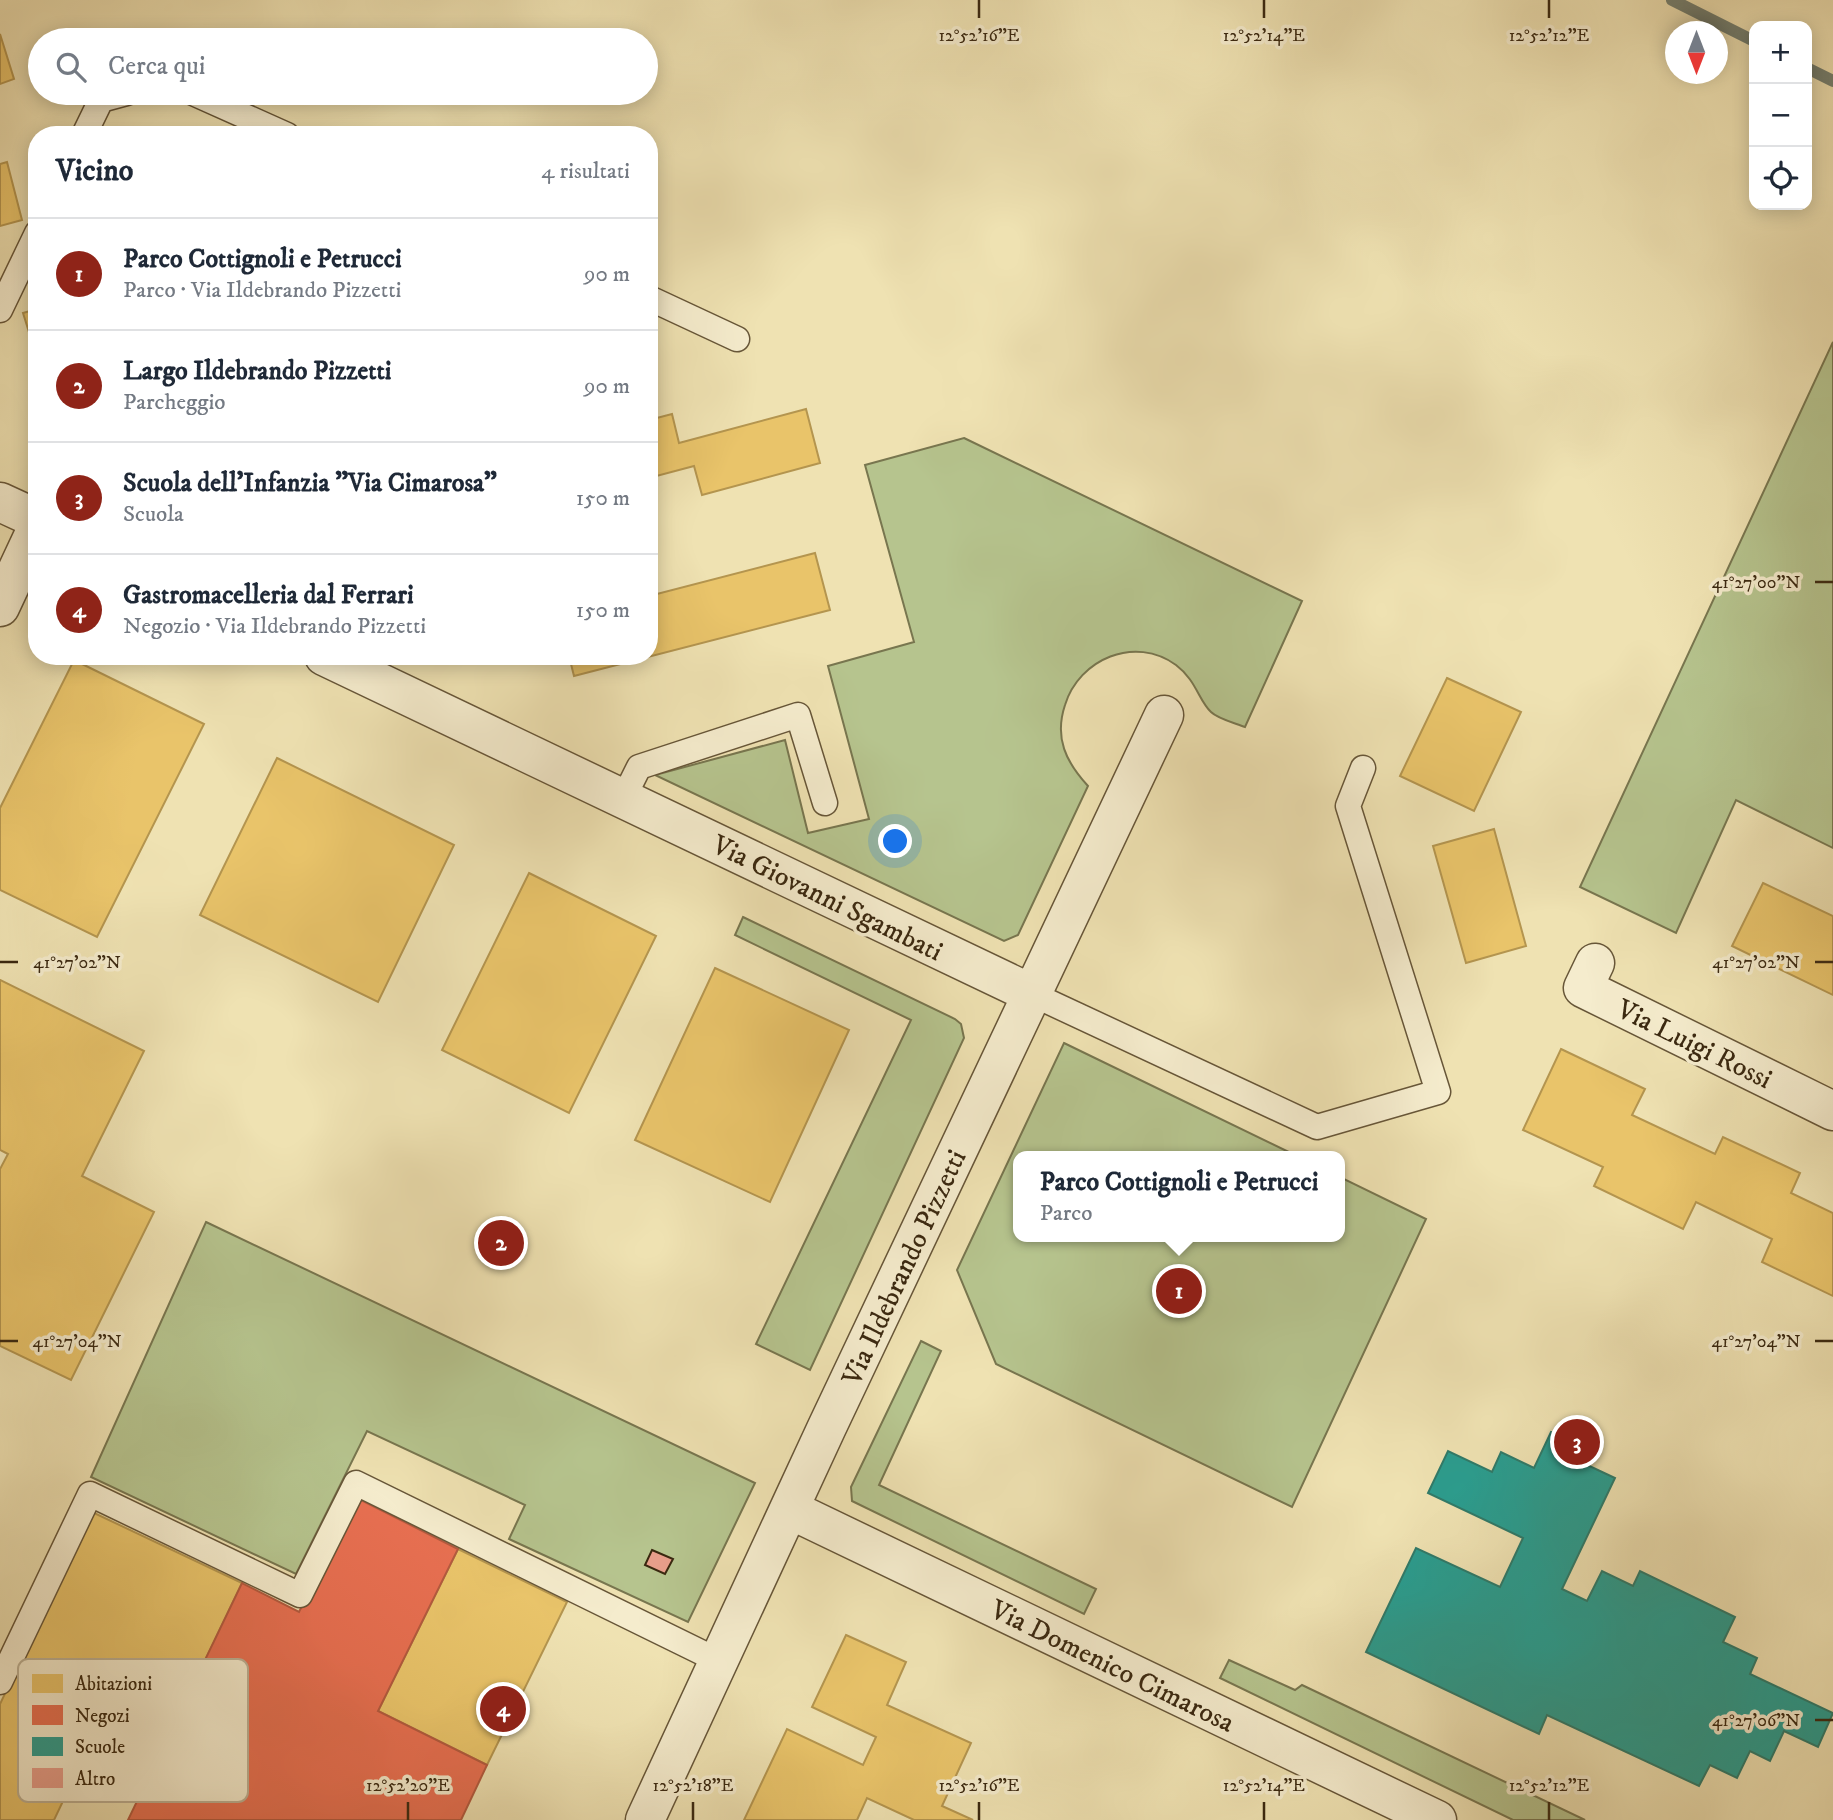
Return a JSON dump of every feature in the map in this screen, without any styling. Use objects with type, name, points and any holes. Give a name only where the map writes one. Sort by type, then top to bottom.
[{"type":"street","points":[[0,502],[28,515]]},
{"type":"street","points":[[0,607],[28,547]]},
{"type":"street","name":"Via Giovanni Sgambati","points":[[343,665],[1032,994]]},
{"type":"street","name":"Via Ildebrando Pizzetti","points":[[645,1820],[1164,715]]},
{"type":"street","name":"Via Luigi Rossi","points":[[1595,962],[1583,988],[1833,1111]]},
{"type":"street","name":"Via Domenico Cimarosa","points":[[789,1509],[1437,1820]]},
{"type":"lane","points":[[88,126],[98,105]]},
{"type":"lane","points":[[220,105],[267,126]]},
{"type":"lane","points":[[0,310],[28,252]]},
{"type":"lane","points":[[658,302],[737,339]]},
{"type":"lane","points":[[623,799],[639,767],[798,715],[825,803]]},
{"type":"lane","points":[[1032,994],[1317,1127],[1438,1091],[1348,806],[1363,768]]},
{"type":"lane","points":[[0,1682],[90,1494],[300,1595],[356,1483],[719,1661]]},
{"type":"green space","points":[[1833,342],[1833,848],[1736,800],[1676,933],[1580,887]]},
{"type":"green space","points":[[964,438],[1302,601],[1245,727],[1211,712],[1183,671],[1160,656],[1127,652],[1110,656],[1082,675],[1065,705],[1061,728],[1068,759],[1088,786],[1018,935],[1004,941],[655,775],[785,740],[808,833],[869,819],[828,666],[914,642],[865,465]]},
{"type":"green space","points":[[743,917],[955,1019],[961,1024],[964,1038],[810,1370],[756,1344],[911,1020],[735,935]]},
{"type":"green space","points":[[1064,1043],[1287,1151],[1013,1151]]},
{"type":"green space","points":[[1013,1151],[1013,1242],[1345,1242],[1345,1179],[1426,1219],[1292,1507],[996,1364],[957,1270]]},
{"type":"green space","points":[[206,1222],[755,1483],[688,1622],[509,1539],[525,1505],[367,1431],[296,1574],[91,1477]]},
{"type":"green space","points":[[921,1341],[941,1351],[879,1485],[1096,1589],[1084,1614],[852,1501],[851,1487]]},
{"type":"green space","points":[[1229,1660],[1295,1690],[1302,1685],[1585,1820],[1513,1820],[1220,1678]]},
{"type":"building: Abitazioni","points":[[0,34],[14,79],[0,84]]},
{"type":"building: Abitazioni","points":[[7,162],[22,220],[0,226],[0,164]]},
{"type":"building: Abitazioni","points":[[28,312],[28,329],[23,313]]},
{"type":"building: Abitazioni","points":[[806,409],[820,463],[702,495],[694,466],[658,476],[658,418],[672,414],[679,443]]},
{"type":"building: Abitazioni","points":[[815,553],[830,610],[658,654],[658,594]]},
{"type":"building: Abitazioni","points":[[72,665],[84,665],[204,724],[97,937],[0,890],[0,808]]},
{"type":"building: Abitazioni","points":[[571,665],[617,665],[574,676]]},
{"type":"building: Abitazioni","points":[[1447,678],[1521,712],[1474,811],[1400,776]]},
{"type":"building: Abitazioni","points":[[277,758],[454,845],[378,1002],[200,915]]},
{"type":"building: Abitazioni","points":[[1494,829],[1526,946],[1466,963],[1433,846]]},
{"type":"building: Abitazioni","points":[[529,873],[656,936],[569,1113],[442,1050]]},
{"type":"building: Abitazioni","points":[[1763,883],[1833,916],[1833,995],[1732,946]]},
{"type":"building: Abitazioni","points":[[715,968],[849,1030],[770,1202],[635,1140]]},
{"type":"building: Abitazioni","points":[[0,980],[144,1051],[82,1176],[154,1212],[71,1380],[0,1346],[0,1169],[8,1154],[0,1150]]},
{"type":"building: Abitazioni","points":[[1561,1049],[1645,1089],[1632,1115],[1715,1154],[1723,1137],[1800,1173],[1791,1193],[1833,1213],[1833,1296],[1762,1262],[1772,1239],[1696,1202],[1683,1229],[1594,1186],[1603,1167],[1523,1130]]},
{"type":"building: Abitazioni","points":[[92,1512],[242,1583],[206,1659],[22,1659]]},
{"type":"building: Abitazioni","points":[[458,1549],[567,1602],[487,1765],[378,1711]]},
{"type":"building: Abitazioni","points":[[846,1635],[906,1662],[887,1705],[971,1743],[942,1806],[973,1820],[914,1820],[867,1798],[857,1820],[744,1820],[787,1729],[863,1765],[876,1737],[812,1707]]},
{"type":"building: Abitazioni","points":[[18,1666],[18,1802],[63,1802],[54,1820],[0,1820],[0,1704]]},
{"type":"building: Negozi","points":[[357,1498],[458,1549],[378,1711],[487,1765],[461,1820],[128,1820],[137,1802],[248,1802],[248,1659],[205,1659],[242,1583],[299,1612]]},
{"type":"building: Scuole","points":[[1551,1432],[1575,1442],[1568,1456],[1615,1478],[1562,1589],[1587,1601],[1602,1571],[1633,1586],[1640,1571],[1735,1617],[1723,1642],[1757,1658],[1750,1674],[1833,1713],[1818,1747],[1784,1731],[1770,1761],[1750,1751],[1737,1778],[1710,1765],[1699,1786],[1547,1715],[1539,1734],[1366,1652],[1416,1548],[1500,1587],[1523,1538],[1428,1493],[1448,1451],[1492,1472],[1501,1452],[1534,1468]]},
{"type":"building: Altro","points":[[652,1550],[673,1559],[665,1574],[645,1565]]},
{"type":"waterway","points":[[1672,0],[1749,38]]},
{"type":"waterway","points":[[1812,70],[1833,81]]},
{"type":"place","name":"Largo Ildebrando Pizzetti","points":[[501,1243]]},
{"type":"place","name":"Parco Cottignoli e Petrucci","points":[[1179,1291]]},
{"type":"place","name":"Scuola dell'Infanzia \"Via Cimarosa\"","points":[[1577,1442]]},
{"type":"place","name":"Gastromacelleria dal Ferrari","points":[[503,1709]]}]
